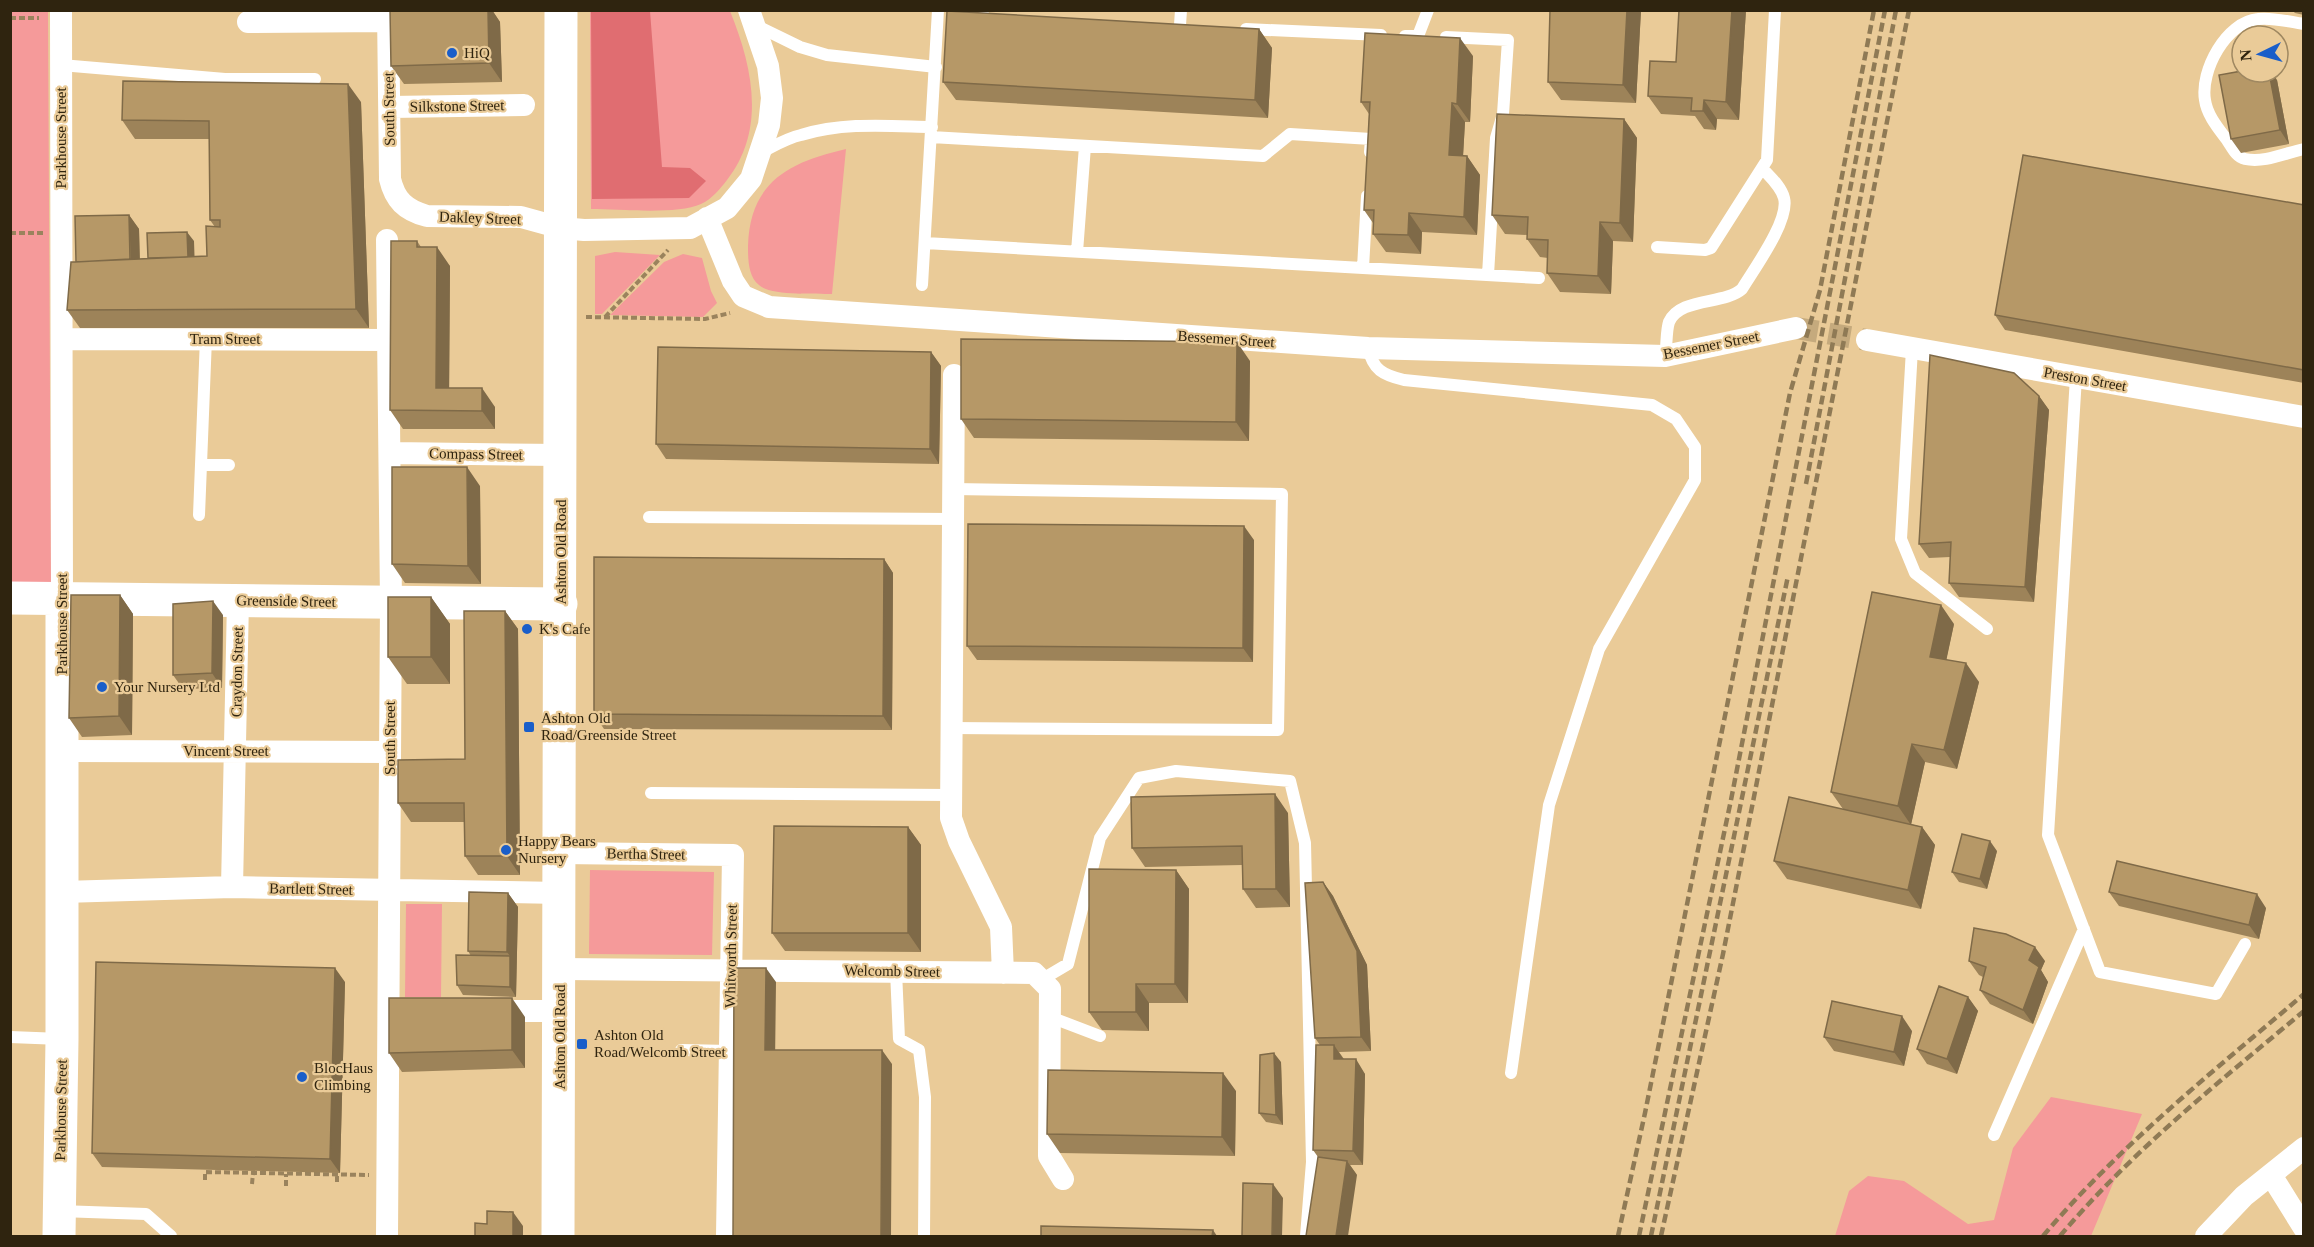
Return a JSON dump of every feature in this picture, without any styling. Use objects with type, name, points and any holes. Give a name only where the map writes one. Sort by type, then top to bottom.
[{"type":"main road","name":"Ashton Old Road","points":[[558,1236],[561,10]]},
{"type":"main road","name":"Greenside Street","points":[[10,598],[561,604]]},
{"type":"main road","name":"Parkhouse Street","points":[[59,1224],[63,892],[62,598]]},
{"type":"street","name":"Parkhouse Street","points":[[61,10],[62,598]]},
{"type":"street","points":[[248,22],[388,16]]},
{"type":"street","name":"South Street","points":[[388,16],[390,179],[393,194],[401,205]]},
{"type":"street","points":[[752,18],[768,66],[772,98],[769,125],[762,152],[751,179],[740,195],[727,208],[699,223],[743,296],[762,305]]},
{"type":"street","name":"Silkstone Street","points":[[390,107],[524,105]]},
{"type":"street","name":"Dakley Street","points":[[401,205],[414,213],[426,216],[521,217],[561,228],[699,223]]},
{"type":"street","name":"South Street","points":[[387,240],[391,453],[387,1236]]},
{"type":"street","name":"Bessemer Street","points":[[762,305],[1368,348],[1665,356],[1796,328]]},
{"type":"street","name":"Tram Street","points":[[62,339],[389,340]]},
{"type":"street","name":"Preston Street","points":[[1867,339],[2304,417]]},
{"type":"street","points":[[954,375],[951,818],[959,840],[1001,927],[1003,973]]},
{"type":"street","name":"Compass Street","points":[[391,453],[561,455]]},
{"type":"street","name":"Craydon Street","points":[[232,888],[238,600]]},
{"type":"street","name":"Vincent Street","points":[[63,751],[390,752]]},
{"type":"street","name":"Bertha Street","points":[[560,853],[733,855]]},
{"type":"street","name":"Whitworth Street","points":[[727,1236],[733,855]]},
{"type":"street","name":"Bartlett Street","points":[[63,892],[232,888],[560,893]]},
{"type":"street","name":"Welcomb Street","points":[[560,969],[1034,973],[1041,980]]},
{"type":"street","points":[[1041,980],[1050,989],[1049,1156],[1064,1179]]},
{"type":"street","points":[[389,1011],[411,1011]]},
{"type":"street","points":[[469,1011],[560,1011]]},
{"type":"street","points":[[2206,1236],[2244,1196],[2304,1148]]},
{"type":"street","points":[[2271,1175],[2304,1228]]},
{"type":"lane","points":[[922,285],[938,10]]},
{"type":"lane","points":[[957,10],[997,15]]},
{"type":"lane","points":[[1180,25],[1181,10]]},
{"type":"lane","points":[[1418,36],[1428,10]]},
{"type":"lane","points":[[1657,247],[1705,250],[1711,248],[1762,168],[1769,147],[1775,10]]},
{"type":"lane","points":[[752,18],[800,47],[827,56],[936,67]]},
{"type":"lane","points":[[2304,24],[2256,19],[2238,26],[2213,60],[2206,79],[2205,100],[2210,115],[2235,153],[2242,158],[2256,160],[2304,148]]},
{"type":"lane","points":[[1236,29],[1508,40],[1503,114],[1496,138],[1488,275]]},
{"type":"lane","points":[[61,65],[225,79],[315,79]]},
{"type":"lane","points":[[762,152],[798,135],[849,125],[1085,146],[1263,156],[1290,134],[1371,139],[1369,162]]},
{"type":"lane","points":[[1077,252],[1085,146]]},
{"type":"lane","points":[[1665,356],[1669,322],[1677,313],[1693,305],[1735,295],[1742,289],[1780,222],[1785,208],[1784,197],[1762,168]]},
{"type":"lane","points":[[1363,268],[1368,186]]},
{"type":"lane","points":[[925,243],[1539,278]]},
{"type":"lane","points":[[199,515],[206,338]]},
{"type":"lane","points":[[1368,348],[1372,363],[1388,376],[1404,380],[1652,405],[1676,419],[1695,447],[1695,480],[1599,649],[1549,805],[1511,1073]]},
{"type":"lane","points":[[1912,348],[1901,539],[1915,573],[1987,629]]},
{"type":"lane","points":[[2076,377],[2048,835],[2100,972],[2216,994],[2245,944]]},
{"type":"lane","points":[[201,465],[229,465]]},
{"type":"lane","points":[[951,728],[1278,730],[1282,494],[953,489]]},
{"type":"lane","points":[[649,517],[952,519]]},
{"type":"lane","points":[[1041,980],[1068,964],[1100,838],[1139,778],[1176,771],[1290,781],[1305,843],[1312,1162],[1306,1236]]},
{"type":"lane","points":[[651,793],[951,795]]},
{"type":"lane","points":[[1994,1135],[2084,929]]},
{"type":"lane","points":[[896,971],[899,1040],[919,1050],[925,1097],[924,1236]]},
{"type":"lane","points":[[1050,1017],[1100,1036]]},
{"type":"lane","points":[[10,1037],[62,1039]]},
{"type":"lane","points":[[681,1050],[730,1051]]},
{"type":"lane","points":[[59,1224],[146,1214],[171,1236]]},
{"type":"path","points":[[10,18],[39,18]]},
{"type":"path","points":[[605,317],[699,223]]},
{"type":"path","points":[[10,233],[62,233]]},
{"type":"path","points":[[585,317],[705,319],[762,305]]},
{"type":"path","points":[[205,1180],[205,1172],[388,1175]]},
{"type":"path","points":[[252,1184],[253,1173]]},
{"type":"path","points":[[286,1174],[286,1186]]},
{"type":"path","points":[[337,1174],[337,1182]]},
{"type":"shaded area","points":[[11,11],[48,11],[51,585],[11,585]]},
{"type":"shaded area","points":[[590,11],[730,11],[749,75],[752,97],[751,118],[740,160],[722,187],[705,202],[691,207],[663,210],[591,209]]},
{"type":"shaded area","points":[[591,11],[650,11],[662,167],[690,168],[706,181],[689,198],[592,199]]},
{"type":"shaded area","points":[[846,149],[832,294],[805,294],[765,289],[755,282],[749,262],[750,224],[756,205],[765,190],[791,168],[807,160]]},
{"type":"shaded area","points":[[615,252],[660,255],[602,314],[595,314],[595,256]]},
{"type":"shaded area","points":[[683,254],[702,258],[711,291],[717,303],[703,317],[610,315],[664,262]]},
{"type":"shaded area","points":[[590,870],[714,872],[712,955],[589,954]]},
{"type":"shaded area","points":[[406,904],[442,904],[441,997],[405,997]]},
{"type":"shaded area","points":[[2051,1097],[2142,1114],[2091,1236],[1835,1236],[1849,1191],[1868,1176],[1904,1181],[1968,1224],[1994,1220],[2013,1148]]},
{"type":"building","points":[[390,10],[488,10],[489,63],[391,66]]},
{"type":"building","points":[[1550,10],[1627,10],[1623,85],[1548,82]]},
{"type":"building","points":[[1679,10],[1732,10],[1726,102],[1704,100],[1703,111],[1691,111],[1692,98],[1648,96],[1650,61],[1676,62]]},
{"type":"building","points":[[947,11],[1259,29],[1255,100],[943,82]]},
{"type":"building","points":[[1365,33],[1460,38],[1457,104],[1452,103],[1449,155],[1467,156],[1464,217],[1409,213],[1408,235],[1373,234],[1374,210],[1364,210],[1370,102],[1361,102]]},
{"type":"building","points":[[2230,73],[2230,84],[2271,84],[2280,130],[2231,139],[2219,75]]},
{"type":"building","points":[[123,81],[348,84],[356,309],[67,310],[71,262],[207,256],[206,226],[220,227],[220,220],[210,220],[209,121],[122,120]]},
{"type":"building","points":[[1497,114],[1624,119],[1620,223],[1600,222],[1598,276],[1547,273],[1548,240],[1527,239],[1528,217],[1492,215]]},
{"type":"building","points":[[2023,155],[2304,205],[2304,370],[1995,315]]},
{"type":"building","points":[[129,215],[130,259],[76,262],[75,216]]},
{"type":"building","points":[[187,232],[188,257],[148,258],[147,233]]},
{"type":"building","points":[[391,241],[417,241],[417,247],[437,247],[436,388],[482,388],[482,411],[390,410]]},
{"type":"building","points":[[961,339],[1237,342],[1236,422],[961,419]]},
{"type":"building","points":[[658,347],[931,352],[930,449],[656,444]]},
{"type":"building","points":[[1930,355],[2014,373],[2039,396],[2025,587],[1949,583],[1951,542],[1919,544]]},
{"type":"building","points":[[392,467],[467,467],[468,566],[392,564]]},
{"type":"building","points":[[968,524],[1244,526],[1243,648],[967,646]]},
{"type":"building","points":[[594,557],[884,559],[883,716],[594,714]]},
{"type":"building","points":[[1872,592],[1941,605],[1930,657],[1966,663],[1944,750],[1912,744],[1898,806],[1831,792]]},
{"type":"building","points":[[71,595],[120,595],[119,716],[69,718]]},
{"type":"building","points":[[388,597],[431,597],[431,657],[388,657]]},
{"type":"building","points":[[213,601],[212,673],[173,675],[173,604]]},
{"type":"building","points":[[464,611],[505,611],[507,856],[465,856],[464,803],[398,803],[398,760],[465,759]]},
{"type":"building","points":[[1275,794],[1276,889],[1243,889],[1242,846],[1132,848],[1131,797]]},
{"type":"building","points":[[1789,797],[1922,827],[1908,890],[1774,861]]},
{"type":"building","points":[[774,826],[908,827],[908,933],[772,933]]},
{"type":"building","points":[[1962,834],[1990,841],[1980,879],[1952,872]]},
{"type":"building","points":[[2117,861],[2257,894],[2249,925],[2109,892]]},
{"type":"building","points":[[1089,869],[1176,870],[1175,984],[1136,984],[1136,1012],[1089,1012]]},
{"type":"building","points":[[1323,882],[1357,951],[1361,1037],[1315,1038],[1305,883]]},
{"type":"building","points":[[469,892],[508,893],[507,952],[468,951]]},
{"type":"building","points":[[1974,928],[2006,934],[2035,947],[2029,960],[2039,967],[2023,1010],[1980,990],[1986,967],[1969,961]]},
{"type":"building","points":[[456,955],[510,956],[510,987],[457,985]]},
{"type":"building","points":[[96,962],[335,968],[330,1159],[92,1153]]},
{"type":"building","points":[[734,968],[766,968],[765,1050],[882,1050],[881,1236],[733,1236]]},
{"type":"building","points":[[1939,986],[1968,997],[1947,1059],[1917,1049]]},
{"type":"building","points":[[389,998],[512,998],[512,1050],[389,1053]]},
{"type":"building","points":[[1832,1001],[1902,1016],[1894,1052],[1824,1037]]},
{"type":"building","points":[[1316,1045],[1334,1045],[1334,1059],[1356,1059],[1353,1151],[1313,1150]]},
{"type":"building","points":[[1274,1053],[1276,1115],[1259,1113],[1260,1055]]},
{"type":"building","points":[[1048,1070],[1223,1073],[1222,1137],[1047,1134]]},
{"type":"building","points":[[1318,1157],[1347,1161],[1336,1236],[1306,1236]]},
{"type":"building","points":[[1243,1183],[1273,1184],[1272,1236],[1242,1236]]},
{"type":"building","points":[[487,1211],[513,1212],[513,1236],[475,1236],[475,1223],[487,1224]]},
{"type":"building","points":[[1041,1226],[1213,1230],[1212,1236],[1041,1236]]},
{"type":"tunnel","points":[[1796,328],[1867,340]]},
{"type":"railway","points":[[1618,1236],[1645,1113],[1790,393],[1820,290],[1874,10]]},
{"type":"railway","points":[[1639,1236],[1731,800],[1885,10]]},
{"type":"railway","points":[[1806,484],[1896,10]]},
{"type":"railway","points":[[1661,1236],[1723,954],[1909,10]]},
{"type":"railway","points":[[1651,1236],[1788,576]]},
{"type":"railway","points":[[2043,1236],[2072,1203],[2135,1140],[2304,994]]},
{"type":"railway","points":[[2060,1236],[2087,1205],[2146,1147],[2208,1091],[2304,1011]]},
{"type":"place","name":"HiQ","points":[[452,53]]},
{"type":"place","name":"K's Cafe","points":[[527,629]]},
{"type":"place","name":"Your Nursery Ltd","points":[[102,687]]},
{"type":"place","name":"Ashton Old Road/Greenside Street","points":[[529,727]]},
{"type":"place","name":"Happy Bears Nursery","points":[[506,850]]},
{"type":"place","name":"Ashton Old Road/Welcomb Street","points":[[582,1044]]},
{"type":"place","name":"BlocHaus Climbing","points":[[302,1077]]}]
